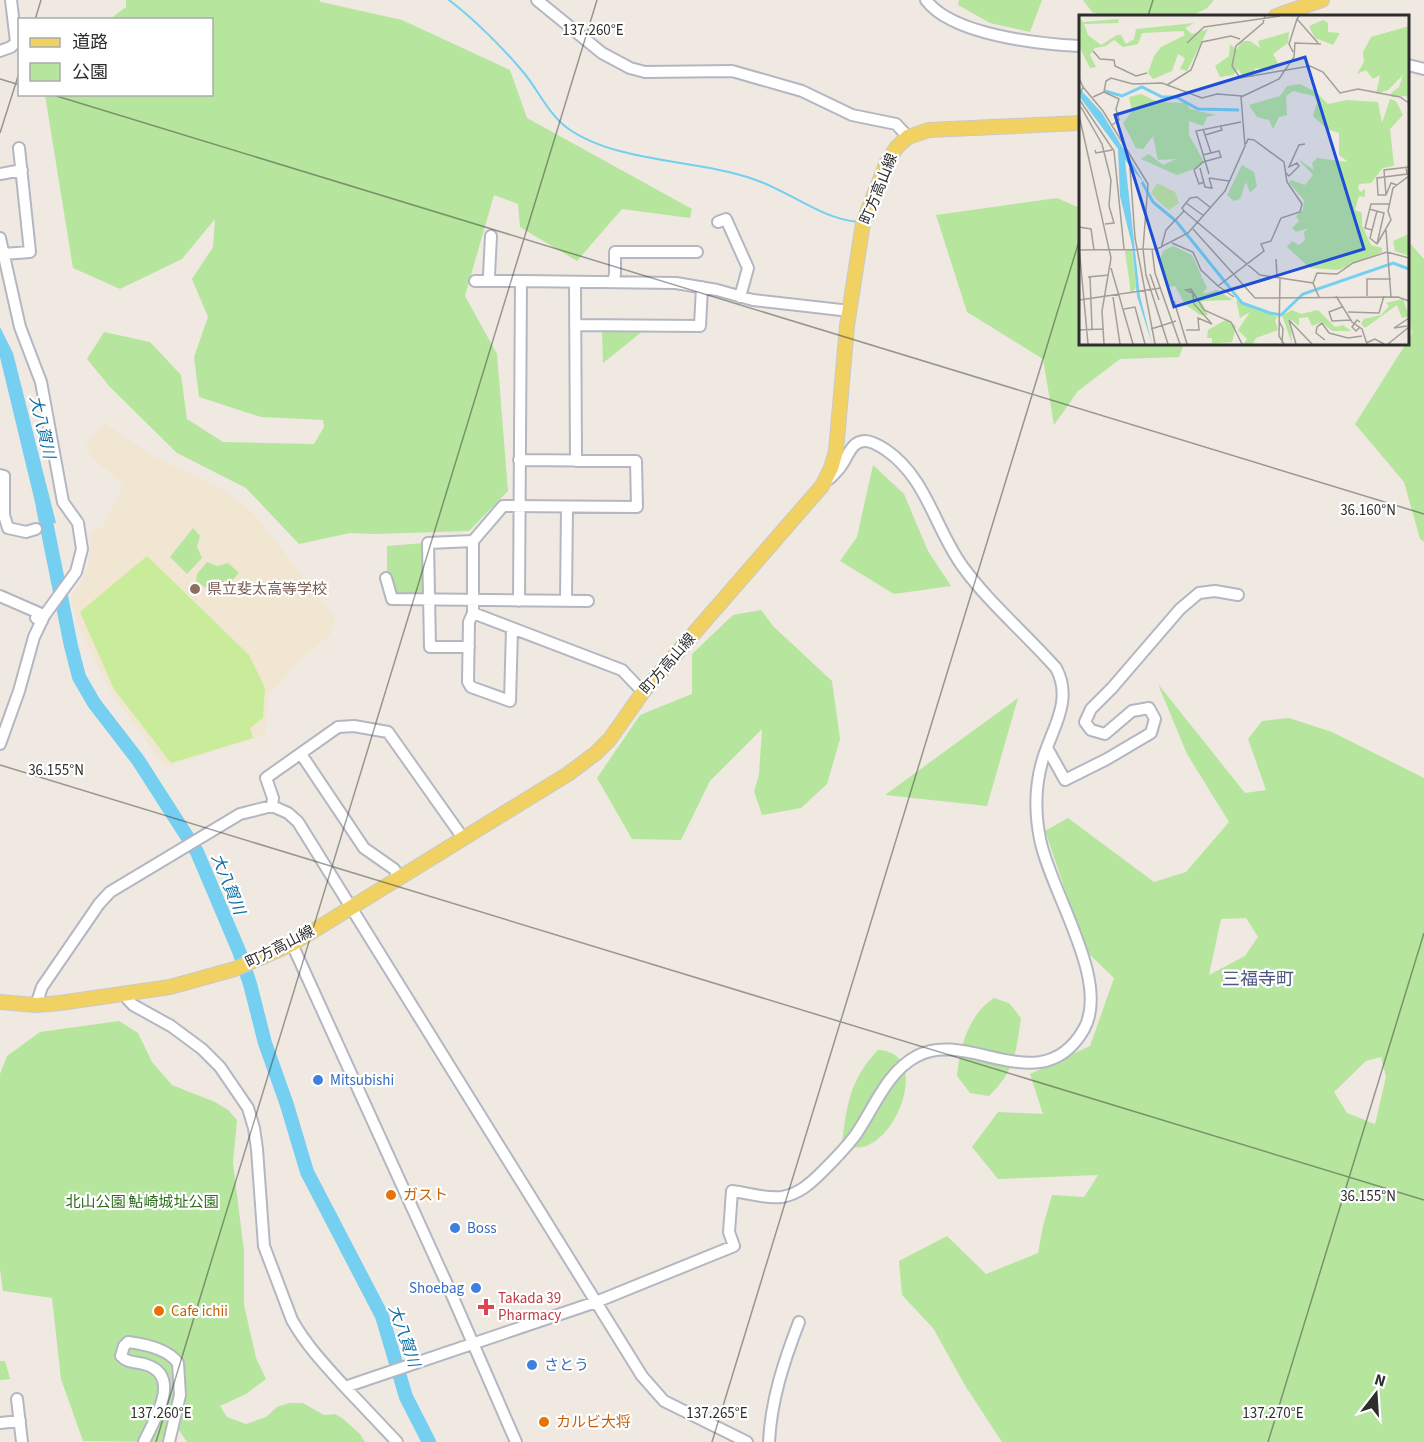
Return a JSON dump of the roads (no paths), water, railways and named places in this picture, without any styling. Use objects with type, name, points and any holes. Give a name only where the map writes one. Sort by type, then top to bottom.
[{"type":"main road","points":[[1279,15],[1322,0]]},
{"type":"main road","name":"町方高山線","points":[[0,1002],[36,1005],[170,987],[222,974],[263,958],[292,944],[568,774],[596,753],[610,739],[643,692],[822,486],[831,468],[836,451],[843,367],[863,223],[887,162],[897,147],[908,137],[929,129],[1079,123]]},
{"type":"street","points":[[0,51],[11,47],[16,42],[11,0]]},
{"type":"street","points":[[537,0],[602,52],[630,68],[645,72],[732,71],[743,73],[802,91],[852,115],[896,124],[908,137]]},
{"type":"street","points":[[926,0],[943,16],[962,25],[996,35],[1079,46]]},
{"type":"street","points":[[1409,65],[1424,69]]},
{"type":"street","points":[[3,254],[30,252],[19,148]]},
{"type":"street","points":[[0,174],[22,170]]},
{"type":"street","points":[[718,222],[726,219],[748,268],[740,297]]},
{"type":"street","points":[[491,236],[489,275],[491,281]]},
{"type":"street","points":[[0,238],[20,327],[41,382],[63,502],[78,524],[82,537],[81,556],[74,577],[43,619],[34,637],[20,692],[0,744]]},
{"type":"street","points":[[613,282],[615,252],[697,252]]},
{"type":"street","points":[[475,281],[676,283],[753,300],[850,312]]},
{"type":"street","points":[[519,601],[520,281]]},
{"type":"street","points":[[575,282],[576,460]]},
{"type":"street","points":[[575,325],[700,326],[702,287]]},
{"type":"street","points":[[345,1387],[596,1302],[734,1246],[729,1232],[732,1191],[772,1198],[791,1195],[805,1187],[854,1137],[895,1074],[907,1062],[920,1054],[941,1049],[967,1052],[1002,1061],[1029,1063],[1057,1056],[1080,1035],[1087,1023],[1091,1008],[1089,979],[1052,880],[1039,830],[1037,808],[1039,780],[1047,748],[1064,704],[1063,683],[1060,676],[1056,668],[963,567],[921,489],[906,468],[880,446],[863,441],[858,442],[843,465],[822,486]]},
{"type":"street","points":[[512,629],[510,700],[471,687],[468,682],[469,622],[473,613],[473,541],[503,506],[637,507],[636,461],[519,460]]},
{"type":"street","points":[[0,475],[4,476],[4,514],[8,528],[26,532],[36,529]]},
{"type":"street","points":[[567,507],[567,601]]},
{"type":"street","points":[[469,647],[430,647],[428,543],[473,541]]},
{"type":"street","points":[[386,578],[392,599],[588,601]]},
{"type":"street","points":[[1047,748],[1065,780],[1107,759],[1150,733],[1155,719],[1149,708],[1132,711],[1105,734],[1091,730],[1085,722],[1091,709],[1180,609],[1199,592],[1215,591],[1238,595]]},
{"type":"street","points":[[0,596],[39,613],[36,618],[43,619]]},
{"type":"street","points":[[473,613],[622,670],[643,692]]},
{"type":"street","points":[[272,806],[273,798],[266,778],[339,727],[354,726],[388,732],[464,838]]},
{"type":"street","points":[[301,754],[364,848],[394,869],[399,878]]},
{"type":"street","points":[[36,1005],[42,987],[105,898],[121,885],[240,814],[272,806],[288,813],[298,822],[352,907],[642,1376],[658,1397],[683,1412],[747,1442]]},
{"type":"street","points":[[292,944],[516,1442]]},
{"type":"street","points":[[123,994],[133,1005],[171,1026],[202,1049],[220,1067],[244,1100],[251,1116],[257,1149],[264,1246],[292,1320],[310,1348],[397,1442]]},
{"type":"street","points":[[769,1442],[771,1414],[778,1383],[786,1353],[799,1322]]},
{"type":"street","points":[[144,1442],[160,1405],[165,1386],[156,1369],[145,1364],[124,1360],[121,1356],[128,1342],[158,1349],[175,1358],[178,1363],[180,1395],[169,1442]]},
{"type":"street","points":[[17,1399],[22,1442]]},
{"type":"street","points":[[0,1423],[20,1421]]},
{"type":"water","points":[[0,327],[13,353],[56,523],[40,523],[0,357]]},
{"type":"waterway","points":[[449,0],[507,54],[560,121],[585,139],[631,154],[731,172],[767,184],[817,210],[858,222]]},
{"type":"waterway","name":"大八賀川","points":[[43,507],[79,677],[94,703],[138,760],[197,852],[239,951],[265,1043],[307,1172],[382,1316],[406,1397],[429,1442]]},
{"type":"place","name":"県立斐太高等学校","points":[[195,589]]},
{"type":"place","name":"Mitsubishi","points":[[318,1080]]},
{"type":"place","name":"ガスト","points":[[391,1195]]},
{"type":"place","name":"Boss","points":[[455,1228]]},
{"type":"place","name":"Shoebag","points":[[476,1288]]},
{"type":"place","name":"Takada 39 Pharmacy","points":[[486,1307]]},
{"type":"place","name":"Cafe ichii","points":[[159,1311]]},
{"type":"place","name":"さとう","points":[[532,1365]]},
{"type":"place","name":"カルビ大将","points":[[544,1422]]},
{"type":"district","name":"三福寺町","points":[[1258,979]]},
{"type":"park label","name":"北山公園 鮎崎城址公園","points":[[142,1202]]}]
